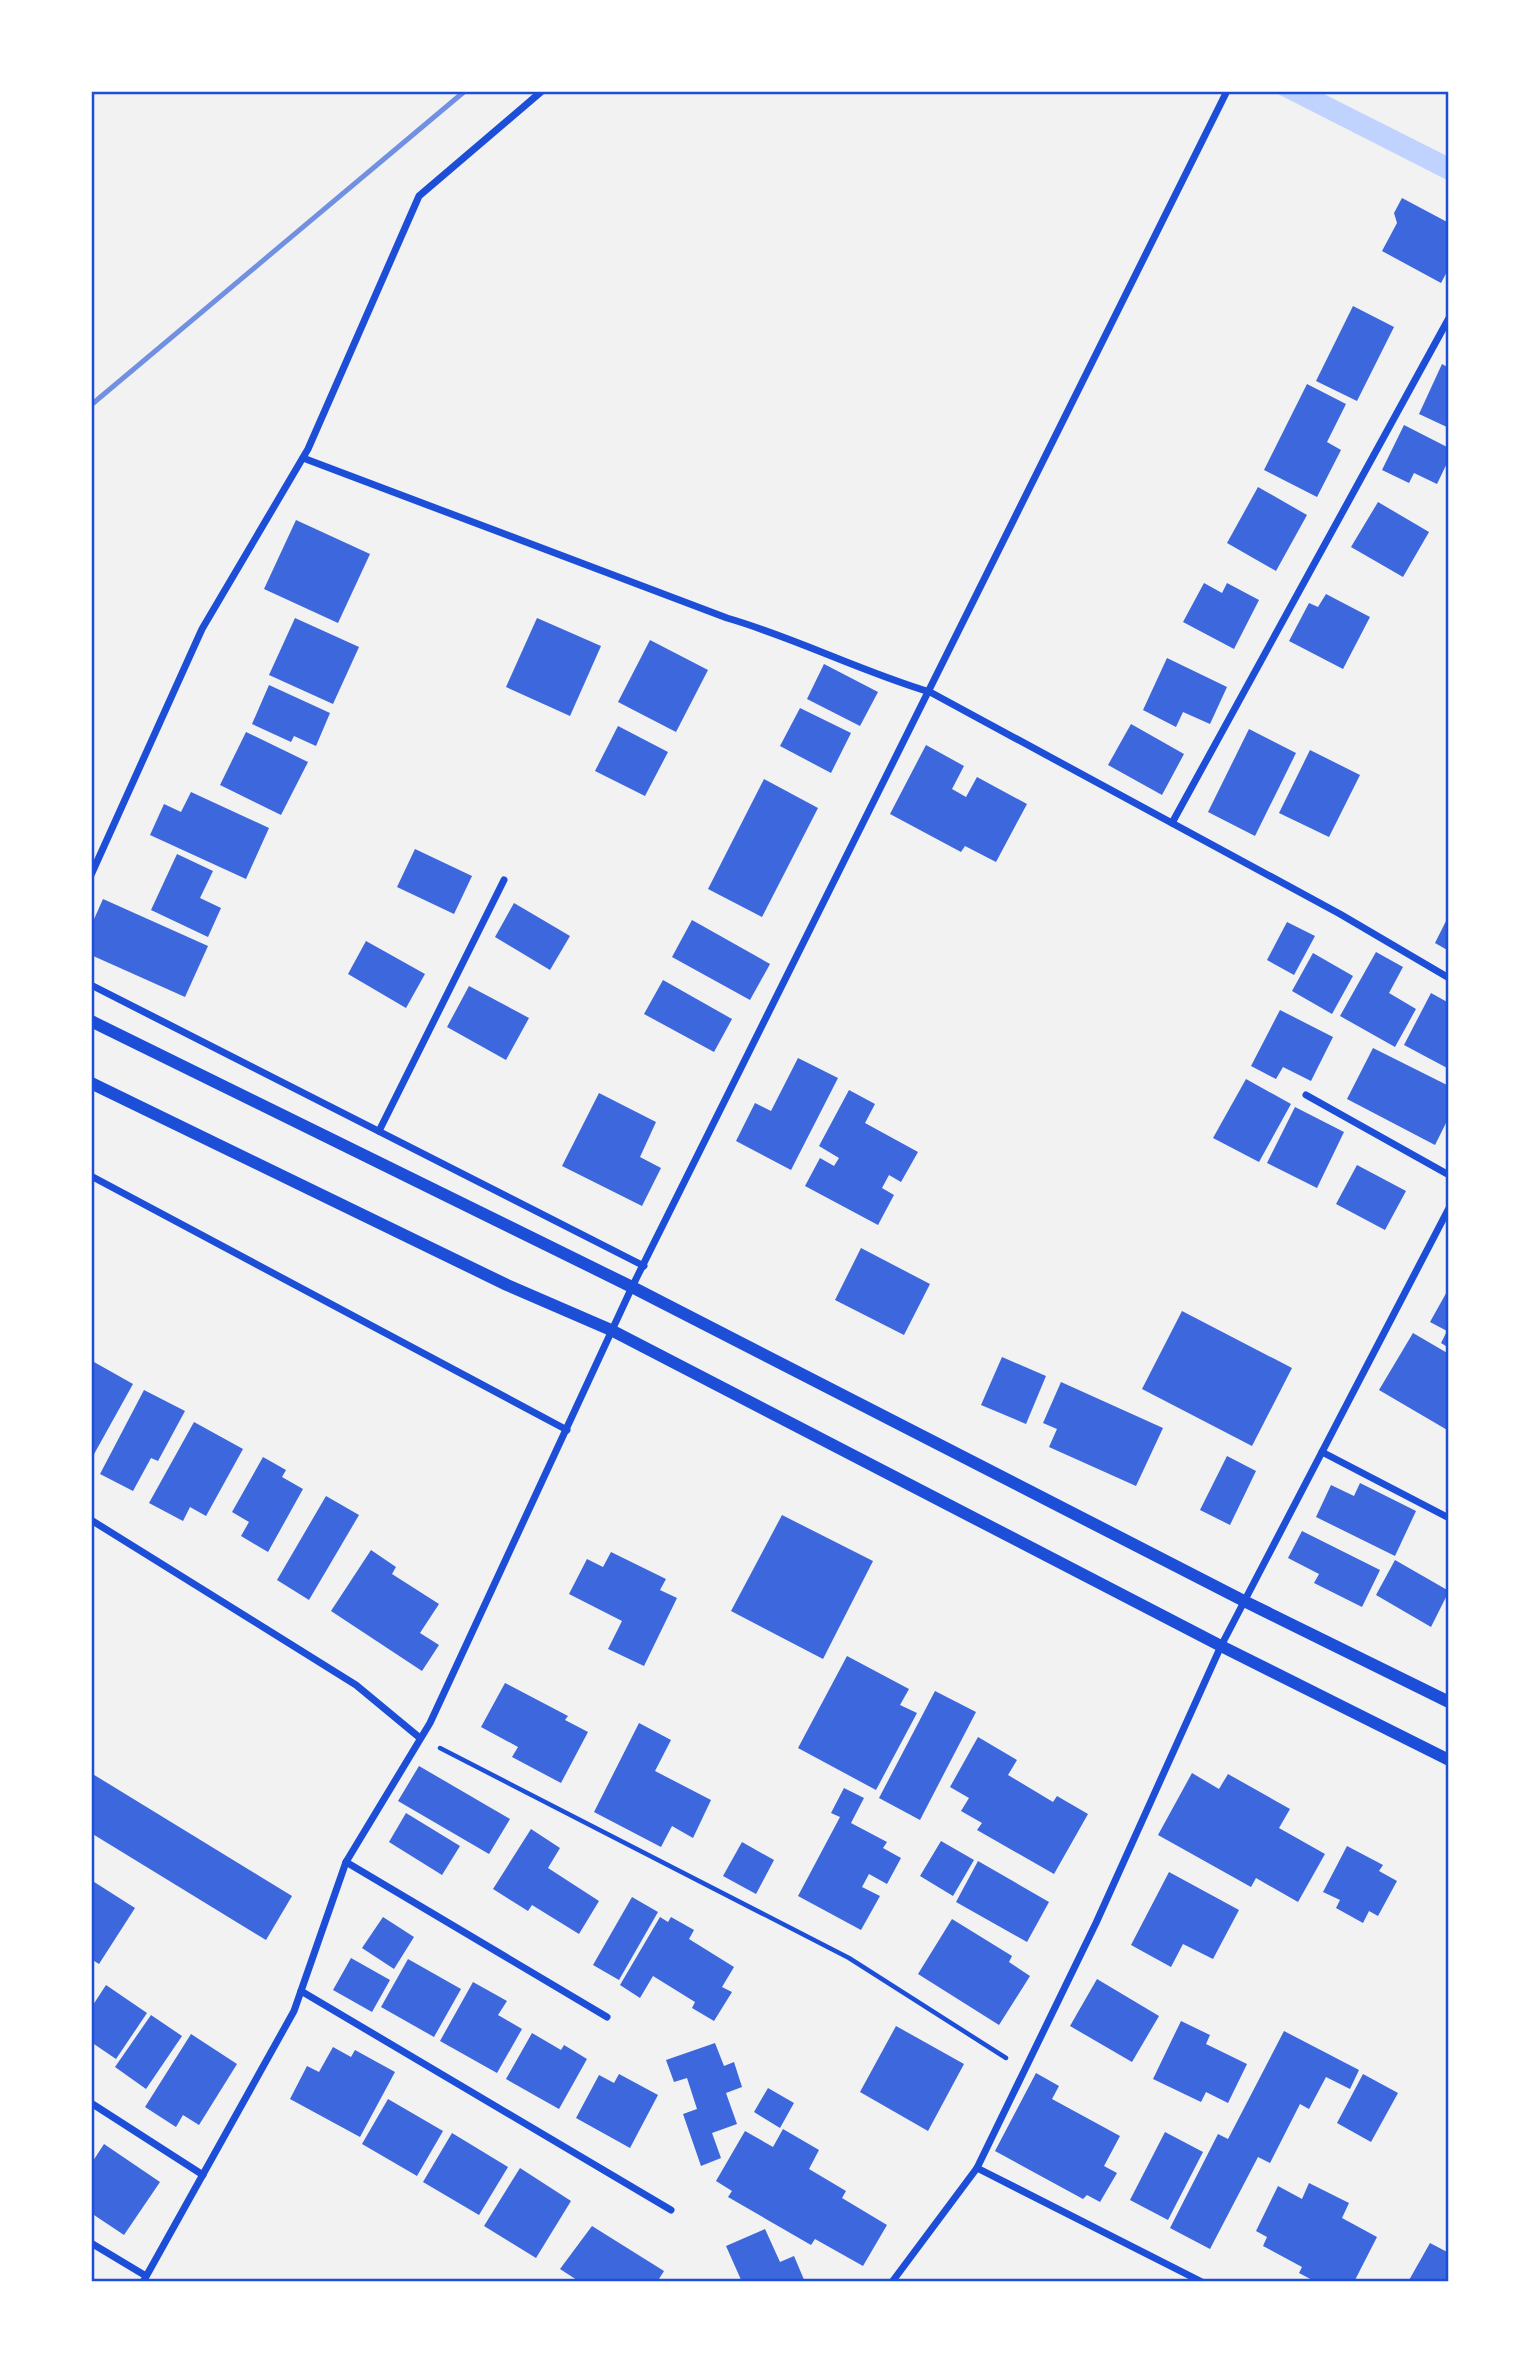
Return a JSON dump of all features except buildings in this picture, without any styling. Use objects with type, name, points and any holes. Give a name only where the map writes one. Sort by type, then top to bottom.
[{"type":"street","points":[[91,875],[202,629],[303,458],[419,195],[542,91]]},
{"type":"street","points":[[91,2243],[145,2279],[294,2011],[346,1863],[420,1738],[632,1287],[1227,91]]},
{"type":"street","points":[[1172,823],[1449,318]]},
{"type":"street","points":[[303,458],[727,618],[780,633],[889,679],[930,691],[1340,914],[1449,978]]},
{"type":"street","points":[[379,1131],[504,880]]},
{"type":"street","points":[[91,985],[644,1266]]},
{"type":"street","points":[[91,1021],[632,1287],[1246,1602],[1449,1702]]},
{"type":"street","points":[[91,1083],[507,1285],[611,1330],[1220,1646],[1449,1760]]},
{"type":"street","points":[[1306,1095],[1449,1175]]},
{"type":"street","points":[[91,1176],[567,1430]]},
{"type":"street","points":[[892,2282],[977,2168],[1096,1923],[1220,1646],[1246,1602],[1449,1208]]},
{"type":"street","points":[[1322,1452],[1449,1518]]},
{"type":"street","points":[[91,1520],[356,1685],[420,1738]]},
{"type":"street","points":[[346,1863],[607,2017]]},
{"type":"street","points":[[301,1991],[671,2210]]},
{"type":"street","points":[[91,2103],[203,2175]]},
{"type":"street","points":[[977,2168],[1202,2282]]},
{"type":"path","points":[[420,1738],[849,1958],[1025,2069]]},
{"type":"water","points":[[1272,91],[1318,91],[1449,157],[1449,181]]},
{"type":"railway","points":[[91,405],[465,91]]}]
